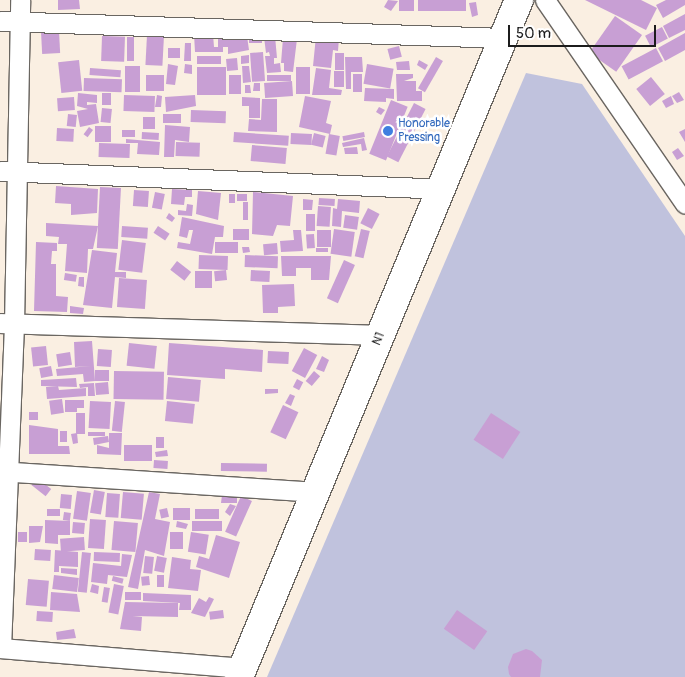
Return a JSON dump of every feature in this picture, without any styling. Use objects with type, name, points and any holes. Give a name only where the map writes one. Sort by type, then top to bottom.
[{"type":"highway","name":"N1","points":[[241,673],[505,38],[519,0]]},
{"type":"street","points":[[20,0],[8,172],[7,323],[0,648],[241,673]]},
{"type":"street","points":[[545,0],[685,204]]},
{"type":"street","points":[[0,21],[505,38]]},
{"type":"street","points":[[8,172],[441,189]]},
{"type":"street","points":[[7,323],[381,335]]},
{"type":"street","points":[[4,471],[315,492]]},
{"type":"shaded area","points":[[526,73],[582,84],[685,236],[685,677],[267,677]]},
{"type":"building","points":[[58,0],[79,0],[80,9],[58,10]]},
{"type":"building","points":[[388,0],[398,1],[391,11],[384,7]]},
{"type":"building","points":[[399,0],[414,0],[414,11],[399,11]]},
{"type":"building","points":[[418,0],[466,0],[466,11],[418,11]]},
{"type":"building","points":[[585,0],[641,0],[657,8],[646,30]]},
{"type":"building","points":[[666,0],[685,0],[685,5],[663,18],[656,5]]},
{"type":"building","points":[[476,2],[478,15],[472,17],[469,3]]},
{"type":"building","points":[[685,14],[685,30],[669,38],[663,26]]},
{"type":"building","points":[[615,16],[642,35],[616,72],[589,53]]},
{"type":"building","points":[[662,27],[668,39],[651,47],[645,36]]},
{"type":"building","points":[[59,31],[60,53],[42,54],[41,32]]},
{"type":"building","points":[[685,33],[685,50],[665,61],[658,48]]},
{"type":"building","points":[[194,34],[213,34],[214,47],[218,47],[218,35],[247,36],[249,50],[228,54],[228,47],[223,47],[223,52],[195,52]]},
{"type":"building","points":[[147,35],[164,36],[162,66],[145,65]]},
{"type":"building","points":[[102,36],[125,37],[124,62],[101,61]]},
{"type":"building","points":[[275,36],[277,58],[274,58],[274,64],[280,63],[281,72],[267,73],[265,56],[270,56],[269,52],[266,53],[264,37]]},
{"type":"building","points":[[316,36],[339,38],[338,51],[333,50],[331,68],[313,66]]},
{"type":"building","points":[[127,37],[134,37],[134,61],[127,61]]},
{"type":"building","points":[[249,38],[262,38],[262,43],[249,43]]},
{"type":"building","points":[[283,38],[297,39],[293,72],[284,71],[284,63],[281,63]]},
{"type":"building","points":[[185,43],[191,43],[191,61],[184,61]]},
{"type":"building","points":[[399,46],[402,57],[390,60],[387,49]]},
{"type":"building","points":[[168,48],[180,48],[180,58],[168,58]]},
{"type":"building","points":[[656,48],[663,61],[629,80],[622,66]]},
{"type":"building","points":[[263,52],[265,81],[252,82],[250,53]]},
{"type":"building","points":[[335,53],[344,53],[344,70],[335,70]]},
{"type":"building","points":[[249,55],[249,63],[241,64],[241,56]]},
{"type":"building","points":[[197,56],[221,56],[221,64],[197,64]]},
{"type":"building","points":[[345,57],[362,57],[363,72],[351,72],[351,89],[346,89]]},
{"type":"building","points":[[436,57],[443,61],[425,92],[418,88]]},
{"type":"building","points":[[237,58],[238,70],[227,71],[226,59]]},
{"type":"building","points":[[79,60],[82,91],[61,93],[58,62]]},
{"type":"building","points":[[419,60],[428,65],[425,70],[417,65]]},
{"type":"building","points":[[409,61],[410,70],[397,70],[396,62]]},
{"type":"building","points":[[168,64],[178,66],[175,85],[166,84]]},
{"type":"building","points":[[185,64],[192,65],[192,74],[184,73]]},
{"type":"building","points":[[367,64],[394,69],[390,88],[364,84]]},
{"type":"building","points":[[125,66],[140,66],[140,92],[125,92]]},
{"type":"building","points":[[242,66],[249,66],[251,82],[243,83]]},
{"type":"building","points":[[197,67],[226,67],[226,95],[197,95]]},
{"type":"building","points":[[296,67],[310,67],[310,94],[296,94]]},
{"type":"building","points":[[90,68],[121,70],[120,77],[90,75]]},
{"type":"building","points":[[316,68],[331,70],[329,88],[342,90],[341,95],[312,95]]},
{"type":"building","points":[[334,71],[344,71],[344,87],[334,87]]},
{"type":"building","points":[[353,74],[362,74],[362,92],[353,92]]},
{"type":"building","points":[[396,74],[413,74],[413,78],[404,81],[416,81],[416,91],[422,91],[422,101],[397,101]]},
{"type":"building","points":[[146,75],[164,75],[164,91],[146,91]]},
{"type":"building","points":[[229,75],[241,75],[241,94],[229,94]]},
{"type":"building","points":[[267,75],[291,75],[291,81],[267,81]]},
{"type":"building","points":[[651,77],[665,94],[650,106],[636,89]]},
{"type":"building","points":[[84,78],[122,79],[122,92],[84,91]]},
{"type":"building","points":[[292,81],[293,96],[265,98],[264,83]]},
{"type":"building","points":[[254,83],[260,83],[260,91],[253,91]]},
{"type":"building","points":[[245,85],[250,85],[251,93],[245,93]]},
{"type":"building","points":[[365,88],[394,89],[394,99],[386,98],[386,102],[364,101]]},
{"type":"building","points":[[679,92],[684,100],[677,103],[672,96]]},
{"type":"building","points":[[78,93],[97,95],[97,103],[87,102],[87,105],[96,104],[99,123],[80,127],[77,111],[88,109],[77,106]]},
{"type":"building","points":[[102,93],[111,93],[111,105],[102,105]]},
{"type":"building","points":[[124,95],[155,96],[154,112],[123,111]]},
{"type":"building","points":[[157,95],[162,96],[161,107],[155,107]]},
{"type":"building","points":[[195,95],[196,106],[166,112],[165,97]]},
{"type":"building","points":[[305,96],[331,101],[326,123],[332,125],[330,134],[299,127]]},
{"type":"building","points":[[671,96],[674,104],[666,108],[662,101]]},
{"type":"building","points":[[74,97],[75,110],[58,111],[57,98]]},
{"type":"building","points":[[242,97],[260,98],[260,118],[249,118],[249,106],[242,106]]},
{"type":"building","points":[[262,99],[277,99],[277,132],[248,131],[249,119],[261,120]]},
{"type":"building","name":"Honorable Pressing","points":[[391,100],[408,107],[386,161],[369,154]]},
{"type":"building","points":[[414,103],[426,109],[398,162],[387,156]]},
{"type":"building","points":[[379,107],[385,110],[381,115],[376,112]]},
{"type":"building","points":[[102,108],[112,109],[110,123],[101,122]]},
{"type":"building","points":[[191,110],[226,111],[226,123],[191,122]]},
{"type":"building","points":[[68,114],[77,115],[76,127],[67,126]]},
{"type":"building","points":[[163,114],[181,114],[181,123],[163,123]]},
{"type":"building","points":[[143,117],[155,117],[155,129],[143,129]]},
{"type":"building","points":[[165,125],[190,127],[189,142],[175,140],[174,157],[164,157]]},
{"type":"building","points":[[95,126],[111,126],[111,142],[95,142]]},
{"type":"building","points":[[89,127],[93,130],[88,137],[84,134]]},
{"type":"building","points":[[57,128],[74,129],[73,142],[56,141]]},
{"type":"building","points":[[685,129],[685,142],[679,132]]},
{"type":"building","points":[[122,130],[135,130],[135,137],[122,137]]},
{"type":"building","points":[[142,132],[159,133],[159,140],[142,139]]},
{"type":"building","points":[[234,132],[289,136],[288,146],[233,142]]},
{"type":"building","points":[[364,132],[365,137],[343,141],[342,136]]},
{"type":"building","points":[[291,133],[312,134],[311,145],[290,144]]},
{"type":"building","points":[[314,133],[326,136],[323,148],[311,145]]},
{"type":"building","points":[[329,134],[340,136],[336,156],[326,154]]},
{"type":"building","points":[[364,138],[367,150],[362,151],[361,144],[343,147],[342,143]]},
{"type":"building","points":[[126,139],[160,142],[159,155],[137,154],[138,143],[126,143]]},
{"type":"building","points":[[176,142],[200,143],[199,157],[176,156]]},
{"type":"building","points":[[99,143],[130,144],[129,158],[99,157]]},
{"type":"building","points":[[252,145],[287,148],[285,164],[251,161]]},
{"type":"building","points":[[357,147],[358,154],[345,154],[344,148]]},
{"type":"building","points":[[678,148],[684,156],[677,160],[672,152]]},
{"type":"building","points":[[56,186],[98,189],[97,213],[71,215],[71,204],[55,203]]},
{"type":"building","points":[[100,187],[121,188],[118,249],[97,248]]},
{"type":"building","points":[[172,189],[192,190],[192,197],[185,197],[184,205],[171,204]]},
{"type":"building","points":[[134,190],[149,191],[148,207],[133,206]]},
{"type":"building","points":[[198,191],[221,193],[218,220],[196,214]]},
{"type":"building","points":[[155,192],[165,194],[162,210],[152,208]]},
{"type":"building","points":[[253,192],[293,196],[290,226],[277,225],[273,236],[252,234]]},
{"type":"building","points":[[229,194],[235,194],[235,203],[229,203]]},
{"type":"building","points":[[237,194],[247,194],[247,201],[237,201]]},
{"type":"building","points":[[319,198],[335,199],[334,206],[319,205]]},
{"type":"building","points":[[303,199],[313,200],[312,210],[303,210]]},
{"type":"building","points":[[338,199],[360,201],[359,213],[342,211],[341,227],[332,226],[333,208],[337,209]]},
{"type":"building","points":[[243,202],[248,202],[248,220],[243,220]]},
{"type":"building","points":[[187,204],[193,205],[192,216],[178,215],[178,210],[186,211]]},
{"type":"building","points":[[318,206],[331,207],[330,227],[317,226]]},
{"type":"building","points":[[368,208],[380,214],[372,229],[360,223]]},
{"type":"building","points":[[169,213],[175,218],[172,222],[166,218]]},
{"type":"building","points":[[306,214],[315,214],[315,231],[306,231]]},
{"type":"building","points":[[345,215],[359,217],[357,230],[343,228]]},
{"type":"building","points":[[182,217],[224,226],[223,237],[215,237],[212,254],[177,248],[178,242],[190,244],[193,230],[189,230],[187,238],[179,236]]},
{"type":"building","points":[[46,223],[98,226],[93,249],[88,249],[87,273],[65,271],[67,244],[58,244],[59,237],[46,236]]},
{"type":"building","points":[[122,226],[148,228],[147,239],[121,237]]},
{"type":"building","points":[[158,226],[170,234],[165,240],[154,233]]},
{"type":"building","points":[[233,229],[249,229],[249,240],[233,240]]},
{"type":"building","points":[[334,229],[355,232],[351,257],[331,254]]},
{"type":"building","points":[[361,229],[370,231],[363,258],[355,256]]},
{"type":"building","points":[[293,230],[301,230],[303,251],[281,252],[280,241],[294,240]]},
{"type":"building","points":[[317,230],[331,230],[331,247],[317,247]]},
{"type":"building","points":[[314,234],[315,248],[307,249],[306,235]]},
{"type":"building","points":[[122,240],[146,243],[142,273],[118,270]]},
{"type":"building","points":[[36,242],[57,243],[57,251],[52,251],[51,264],[56,264],[56,296],[68,297],[67,312],[34,311]]},
{"type":"building","points":[[215,242],[238,242],[238,253],[215,253]]},
{"type":"building","points":[[277,243],[278,254],[264,255],[263,244]]},
{"type":"building","points":[[242,247],[249,247],[250,252],[243,253]]},
{"type":"building","points":[[316,248],[328,248],[328,252],[316,252]]},
{"type":"building","points":[[92,250],[117,253],[115,272],[126,272],[126,278],[115,277],[112,308],[83,305]]},
{"type":"building","points":[[199,255],[228,256],[227,270],[199,269]]},
{"type":"building","points":[[245,255],[278,256],[278,268],[245,267]]},
{"type":"building","points":[[281,256],[331,256],[329,280],[311,280],[311,268],[296,268],[296,276],[282,276]]},
{"type":"building","points":[[344,260],[355,265],[338,303],[327,298]]},
{"type":"building","points":[[177,261],[191,272],[184,281],[170,270]]},
{"type":"building","points":[[226,270],[227,280],[215,281],[214,271]]},
{"type":"building","points":[[251,270],[270,271],[269,282],[250,281]]},
{"type":"building","points":[[195,271],[212,271],[212,288],[195,288]]},
{"type":"building","points":[[65,273],[77,275],[76,282],[64,280]]},
{"type":"building","points":[[79,277],[84,277],[84,287],[78,286]]},
{"type":"building","points":[[119,278],[147,280],[145,309],[117,307]]},
{"type":"building","points":[[294,284],[295,306],[278,307],[278,313],[263,313],[262,285]]},
{"type":"building","points":[[70,306],[84,308],[83,314],[70,313]]},
{"type":"building","points":[[92,341],[95,381],[84,382],[83,374],[57,376],[56,369],[91,366],[75,367],[74,342]]},
{"type":"building","points":[[129,343],[157,346],[154,369],[127,366]]},
{"type":"building","points":[[169,343],[263,350],[262,372],[225,369],[225,379],[167,375]]},
{"type":"building","points":[[46,346],[48,365],[33,366],[31,348]]},
{"type":"building","points":[[304,348],[317,355],[305,378],[292,371]]},
{"type":"building","points":[[98,349],[112,350],[111,367],[97,366]]},
{"type":"building","points":[[268,351],[289,352],[288,364],[267,363]]},
{"type":"building","points":[[70,352],[72,365],[58,367],[56,354]]},
{"type":"building","points":[[322,356],[329,360],[324,372],[316,369]]},
{"type":"building","points":[[51,366],[53,376],[41,378],[39,368]]},
{"type":"building","points":[[95,370],[109,370],[109,381],[95,381]]},
{"type":"building","points":[[114,371],[164,372],[164,400],[114,399]]},
{"type":"building","points":[[314,371],[320,376],[312,386],[306,381]]},
{"type":"building","points":[[168,377],[201,380],[199,402],[166,399]]},
{"type":"building","points":[[76,378],[77,387],[41,386],[41,380]]},
{"type":"building","points":[[297,379],[303,382],[299,390],[293,387]]},
{"type":"building","points":[[108,382],[109,394],[96,395],[95,383]]},
{"type":"building","points":[[94,383],[95,396],[88,396],[88,387],[80,388],[79,384]]},
{"type":"building","points":[[58,386],[59,390],[86,388],[86,396],[47,399],[46,387]]},
{"type":"building","points":[[265,389],[278,389],[278,393],[265,394]]},
{"type":"building","points":[[290,394],[295,396],[291,406],[285,403]]},
{"type":"building","points":[[62,399],[64,413],[51,415],[49,401]]},
{"type":"building","points":[[65,400],[84,400],[84,408],[77,408],[77,412],[65,412]]},
{"type":"building","points":[[90,401],[111,402],[110,429],[89,428]]},
{"type":"building","points":[[115,401],[125,402],[122,432],[112,431]]},
{"type":"building","points":[[167,401],[195,404],[193,424],[165,421]]},
{"type":"building","points":[[283,405],[298,412],[286,439],[270,432]]},
{"type":"building","points":[[29,412],[38,412],[38,420],[29,420]]},
{"type":"building","points":[[76,413],[85,413],[85,434],[76,434]]},
{"type":"building","points":[[491,413],[520,432],[503,459],[474,440]]},
{"type":"building","points":[[29,425],[58,429],[58,446],[69,446],[70,454],[29,454]]},
{"type":"building","points":[[60,431],[67,431],[67,442],[60,442]]},
{"type":"building","points":[[88,432],[105,432],[105,436],[88,436]]},
{"type":"building","points":[[77,433],[78,443],[73,444],[71,434]]},
{"type":"building","points":[[109,433],[122,433],[121,455],[97,454],[97,445],[109,448]]},
{"type":"building","points":[[108,436],[109,442],[94,445],[93,438]]},
{"type":"building","points":[[156,437],[164,437],[164,448],[156,448]]},
{"type":"building","points":[[124,445],[152,445],[152,461],[124,461]]},
{"type":"building","points":[[167,450],[168,456],[156,457],[155,452]]},
{"type":"building","points":[[154,460],[168,461],[167,469],[153,468]]},
{"type":"building","points":[[221,463],[267,464],[267,472],[221,471]]},
{"type":"building","points":[[37,478],[51,489],[46,496],[31,485]]},
{"type":"building","points":[[94,490],[105,492],[101,515],[90,513]]},
{"type":"building","points":[[77,491],[91,493],[87,521],[73,519]]},
{"type":"building","points":[[123,492],[144,494],[142,520],[121,518]]},
{"type":"building","points":[[149,492],[160,494],[155,519],[170,522],[164,556],[145,550],[138,589],[128,587]]},
{"type":"building","points":[[107,493],[120,494],[118,518],[105,517]]},
{"type":"building","points":[[61,494],[72,495],[71,509],[60,508]]},
{"type":"building","points":[[222,495],[237,496],[237,503],[221,503]]},
{"type":"building","points":[[241,496],[252,501],[236,537],[225,532]]},
{"type":"building","points":[[230,504],[236,506],[230,516],[225,512]]},
{"type":"building","points":[[167,508],[169,517],[161,519],[159,510]]},
{"type":"building","points":[[173,508],[190,508],[190,520],[173,520]]},
{"type":"building","points":[[47,509],[60,509],[60,516],[47,516]]},
{"type":"building","points":[[195,509],[219,509],[219,519],[195,519]]},
{"type":"building","points":[[64,512],[71,513],[70,521],[63,520]]},
{"type":"building","points":[[90,519],[106,520],[104,549],[88,548]]},
{"type":"building","points":[[45,520],[70,521],[70,535],[58,535],[58,544],[45,543]]},
{"type":"building","points":[[114,521],[138,523],[135,552],[111,550]]},
{"type":"building","points":[[177,521],[188,524],[186,529],[176,527]]},
{"type":"building","points":[[192,521],[222,521],[222,531],[192,531]]},
{"type":"building","points":[[73,522],[85,523],[84,534],[72,533]]},
{"type":"building","points":[[29,526],[43,526],[40,542],[29,543]]},
{"type":"building","points":[[18,532],[27,532],[27,542],[18,542]]},
{"type":"building","points":[[170,532],[183,532],[183,549],[170,549]]},
{"type":"building","points":[[191,532],[209,535],[206,555],[188,552]]},
{"type":"building","points":[[216,535],[240,542],[229,578],[196,567],[199,556],[209,559]]},
{"type":"building","points":[[84,537],[85,550],[61,552],[60,539]]},
{"type":"building","points":[[35,549],[51,550],[50,561],[34,560]]},
{"type":"building","points":[[55,550],[78,552],[78,567],[59,566],[59,572],[54,572]]},
{"type":"building","points":[[82,552],[91,553],[87,593],[78,592]]},
{"type":"building","points":[[94,552],[120,553],[120,562],[94,561]]},
{"type":"building","points":[[122,554],[132,555],[127,577],[108,575],[107,584],[91,582],[93,563],[121,566]]},
{"type":"building","points":[[145,556],[154,557],[152,574],[143,573]]},
{"type":"building","points":[[157,556],[167,558],[164,573],[154,571]]},
{"type":"building","points":[[172,557],[191,560],[190,569],[201,570],[198,591],[168,588]]},
{"type":"building","points":[[61,568],[77,569],[77,575],[61,573]]},
{"type":"building","points":[[54,575],[79,578],[77,592],[52,589]]},
{"type":"building","points":[[157,575],[164,575],[164,587],[157,587]]},
{"type":"building","points":[[113,576],[124,579],[122,584],[112,581]]},
{"type":"building","points":[[149,576],[150,585],[142,586],[141,577]]},
{"type":"building","points":[[28,579],[49,581],[47,607],[26,605]]},
{"type":"building","points":[[92,584],[99,586],[98,594],[90,592]]},
{"type":"building","points":[[114,584],[124,586],[118,614],[108,612]]},
{"type":"building","points":[[104,587],[110,588],[108,603],[102,602]]},
{"type":"building","points":[[51,592],[77,594],[80,612],[50,610]]},
{"type":"building","points":[[125,592],[141,592],[141,600],[125,600]]},
{"type":"building","points":[[143,593],[191,595],[191,610],[179,610],[180,603],[143,601]]},
{"type":"building","points":[[209,597],[214,599],[205,617],[191,613],[199,598],[206,602]]},
{"type":"building","points":[[125,602],[178,603],[178,617],[133,616],[142,617],[141,631],[120,629]]},
{"type":"building","points":[[223,610],[224,618],[210,620],[209,612]]},
{"type":"building","points":[[457,610],[487,631],[474,650],[444,629]]},
{"type":"building","points":[[37,611],[53,612],[52,622],[36,621]]},
{"type":"building","points":[[74,629],[76,638],[57,640],[56,632]]},
{"type":"building","points":[[526,649],[532,651],[542,660],[540,677],[511,677],[508,667],[513,654]]},
{"type":"place","name":"Honorable Pressing","points":[[388,131]]}]
